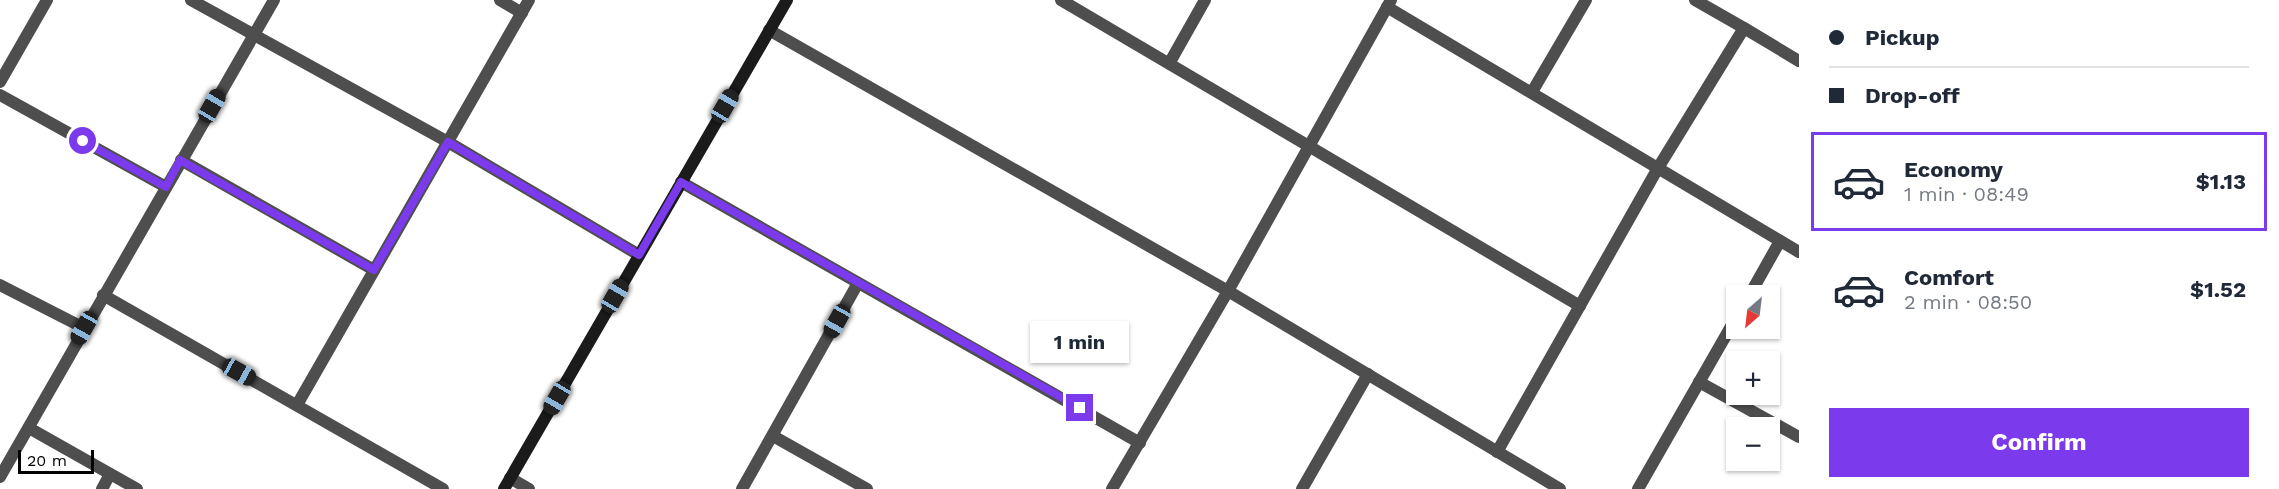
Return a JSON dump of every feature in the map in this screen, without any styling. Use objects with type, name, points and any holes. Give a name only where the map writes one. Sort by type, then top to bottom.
[{"type":"main road","points":[[507,483],[787,0]]},
{"type":"street","points":[[0,82],[46,0]]},
{"type":"street","points":[[191,0],[448,142],[639,255]]},
{"type":"street","points":[[0,477],[180,160],[274,0]]},
{"type":"street","points":[[500,0],[522,13]]},
{"type":"street","points":[[297,405],[529,0]]},
{"type":"street","points":[[1061,0],[1170,62],[1307,146],[1580,306]]},
{"type":"street","points":[[1170,62],[1205,0]]},
{"type":"street","points":[[1532,92],[1586,0]]},
{"type":"street","points":[[1701,2],[1799,61]]},
{"type":"street","points":[[1112,489],[1228,291],[1307,146],[1389,4],[1799,252]]},
{"type":"street","points":[[1497,452],[1658,168],[1744,28]]},
{"type":"street","points":[[769,30],[1228,291],[1560,489]]},
{"type":"street","points":[[0,94],[166,187]]},
{"type":"street","points":[[180,160],[374,270]]},
{"type":"street","points":[[681,182],[1140,443]]},
{"type":"street","points":[[1755,285],[1780,241]]},
{"type":"street","points":[[742,489],[858,283]]},
{"type":"street","points":[[0,285],[84,328]]},
{"type":"street","points":[[103,295],[443,489]]},
{"type":"street","points":[[1638,489],[1726,335]]},
{"type":"street","points":[[1302,489],[1368,374]]},
{"type":"street","points":[[1699,382],[1799,437]]},
{"type":"street","points":[[29,428],[137,489]]},
{"type":"street","points":[[773,436],[867,489]]},
{"type":"street","points":[[102,489],[110,474]]},
{"type":"street","points":[[507,483],[529,489]]},
{"type":"route","points":[[83,141],[166,187],[180,160],[374,270],[448,142],[639,255],[681,182],[1080,408]]}]
